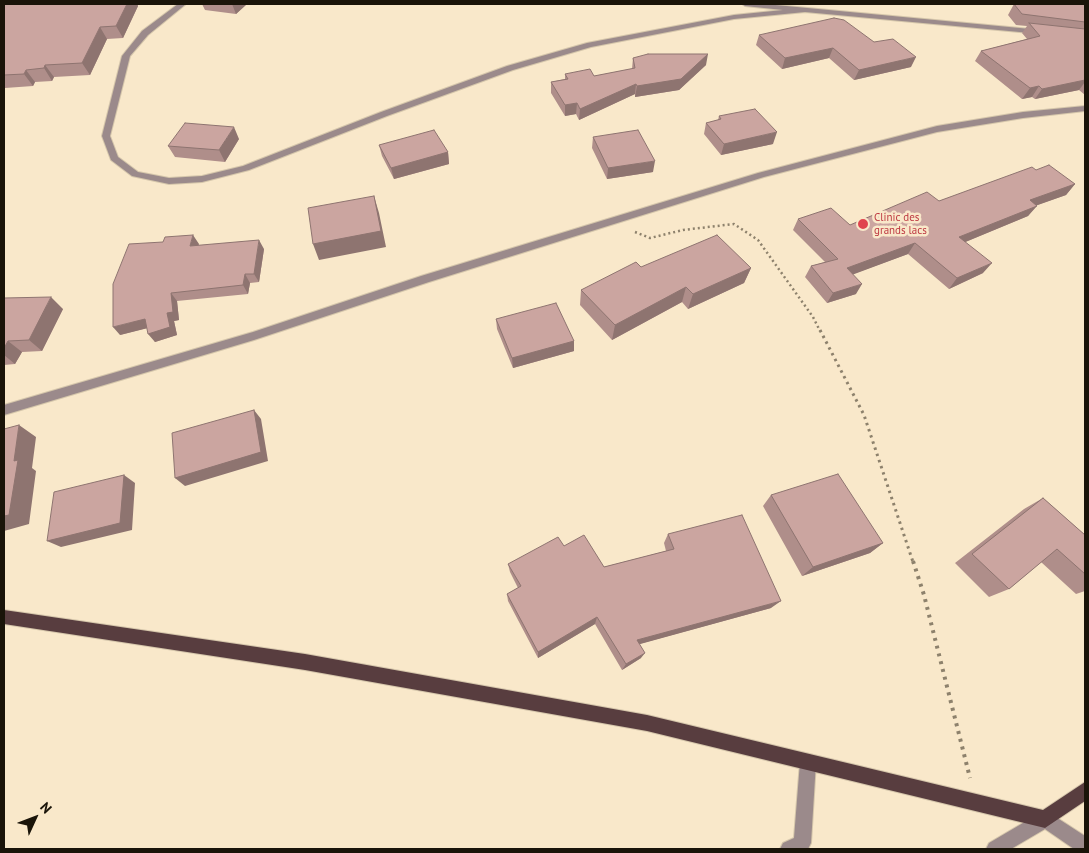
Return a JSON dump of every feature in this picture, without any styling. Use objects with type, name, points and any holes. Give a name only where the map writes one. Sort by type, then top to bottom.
[{"type":"main road","points":[[4,617],[305,662],[647,723],[1045,819],[1085,791]]},
{"type":"street","points":[[182,4],[145,33],[126,56],[106,136],[114,158],[135,174],[169,181],[202,179],[246,168],[384,114],[510,68],[590,45],[734,17],[803,10]]},
{"type":"street","points":[[745,4],[1046,32]]},
{"type":"street","points":[[4,410],[254,336],[425,279],[762,175],[938,129],[1023,115],[1085,108]]},
{"type":"street","points":[[789,849],[802,842],[808,762]]},
{"type":"street","points":[[995,849],[1045,819],[1085,846]]},
{"type":"path","points":[[608,222],[650,238],[683,230],[734,224],[758,240],[813,316],[864,415],[924,595],[977,803]]},
{"type":"building","points":[[4,4],[127,4],[116,26],[100,27],[82,63],[45,65],[44,68],[26,70],[24,74],[4,75]]},
{"type":"building","points":[[1014,4],[1085,4],[1085,22],[1022,14]]},
{"type":"building","points":[[834,18],[844,20],[874,42],[893,39],[916,57],[859,70],[833,48],[785,58],[759,35]]},
{"type":"building","points":[[1029,23],[1085,29],[1085,80],[1042,89],[1039,86],[1030,88],[981,51],[1040,36]]},
{"type":"building","points":[[648,54],[708,54],[681,79],[637,86],[636,84],[580,109],[577,103],[565,105],[551,82],[568,79],[565,74],[590,69],[594,76],[635,68],[633,58]]},
{"type":"building","points":[[755,109],[777,132],[724,144],[706,123],[721,119],[719,116]]},
{"type":"building","points":[[185,123],[234,127],[219,150],[168,146]]},
{"type":"building","points":[[434,130],[448,152],[391,168],[379,145]]},
{"type":"building","points":[[638,130],[655,161],[608,168],[593,137]]},
{"type":"building","points":[[1049,165],[1075,184],[1030,200],[1037,206],[959,237],[992,263],[957,278],[915,243],[847,268],[862,284],[833,293],[811,266],[838,259],[798,219],[831,208],[850,225],[927,192],[939,201],[1032,167],[1036,170]]},
{"type":"building","points":[[374,196],[381,231],[313,244],[308,208]]},
{"type":"building","points":[[193,235],[190,246],[259,240],[254,274],[245,274],[243,285],[171,293],[173,312],[167,313],[170,327],[148,334],[145,319],[113,327],[113,284],[129,244],[163,242],[165,237]]},
{"type":"building","points":[[717,235],[751,268],[693,294],[686,287],[615,325],[581,290],[636,262],[641,267]]},
{"type":"building","points":[[51,297],[29,340],[8,341],[4,348],[4,298]]},
{"type":"building","points":[[556,303],[574,341],[512,358],[496,319]]},
{"type":"building","points":[[254,410],[261,452],[175,478],[172,433]]},
{"type":"building","points":[[19,425],[14,461],[18,460],[9,515],[4,516],[4,429]]},
{"type":"building","points":[[838,474],[883,543],[813,567],[771,495]]},
{"type":"building","points":[[124,475],[120,523],[47,541],[54,492]]},
{"type":"building","points":[[1043,498],[1085,535],[1085,574],[1057,549],[1009,589],[972,554]]},
{"type":"building","points":[[742,515],[781,601],[637,640],[645,653],[626,664],[597,617],[538,652],[507,594],[521,586],[508,564],[558,537],[564,546],[584,535],[604,567],[674,549],[668,534]]},
{"type":"place","name":"Clinic des grands lacs","points":[[863,224]]}]
